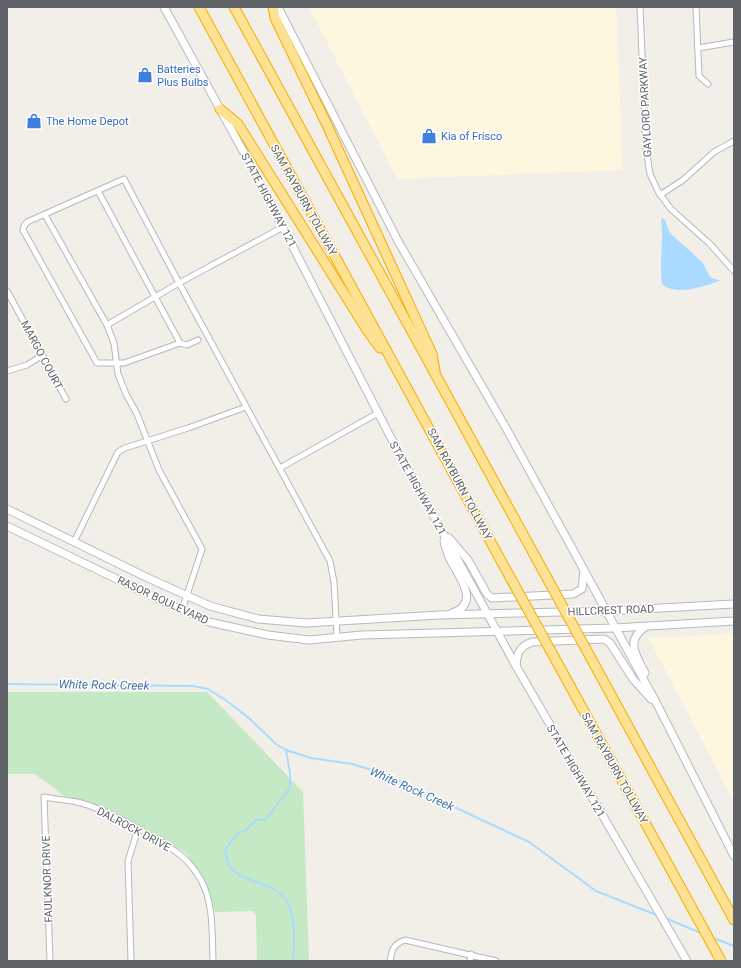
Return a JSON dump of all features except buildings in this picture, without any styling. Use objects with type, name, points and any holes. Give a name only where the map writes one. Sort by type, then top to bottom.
[{"type":"highway","name":"SAM RAYBURN TOLLWAY","points":[[199,7],[721,961]]},
{"type":"highway","points":[[234,7],[734,920]]},
{"type":"highway","points":[[273,7],[275,18],[326,123],[432,354],[437,380]]},
{"type":"highway","points":[[220,109],[238,124],[367,330],[399,372]]},
{"type":"highway","points":[[727,907],[734,916]]},
{"type":"highway","points":[[701,925],[714,961]]},
{"type":"main road","name":"STATE HIGHWAY 121","points":[[164,7],[283,227],[378,413],[440,528],[516,666],[631,867],[687,961]]},
{"type":"main road","points":[[278,7],[398,241],[506,428],[584,570],[614,628],[658,706],[734,856]]},
{"type":"main road","name":"RASOR BOULEVARD","points":[[7,509],[210,606],[258,618],[306,623],[442,615],[488,614]]},
{"type":"main road","name":"RASOR BOULEVARD","points":[[7,526],[209,622],[254,633],[309,640],[496,630]]},
{"type":"main road","points":[[440,528],[468,560],[487,594],[492,598],[573,594],[582,589],[584,570]]},
{"type":"main road","points":[[440,528],[448,556],[465,587],[466,594],[466,601],[459,610],[442,615]]},
{"type":"main road","name":"HILLCREST ROAD","points":[[488,614],[606,611],[734,604]]},
{"type":"main road","name":"HILLCREST ROAD","points":[[496,630],[614,628],[734,621]]},
{"type":"main road","points":[[646,626],[637,633],[634,638],[635,653],[649,681],[658,706]]},
{"type":"main road","points":[[516,666],[518,653],[523,646],[532,642],[604,639],[610,643],[617,652],[633,679],[658,706]]},
{"type":"street","name":"GAYLORD PARKWAY","points":[[640,7],[646,154],[650,174],[660,195],[671,209],[710,244],[734,271]]},
{"type":"street","points":[[696,7],[699,76],[708,84]]},
{"type":"street","points":[[698,48],[734,42]]},
{"type":"street","points":[[660,195],[683,180],[714,152],[734,141]]},
{"type":"street","points":[[198,340],[187,345],[180,343],[124,363],[97,363],[23,230],[24,226],[27,222],[124,180],[330,561],[334,582],[337,638]]},
{"type":"street","points":[[98,191],[180,343]]},
{"type":"street","points":[[45,215],[108,325],[114,343],[116,362],[126,394],[137,414],[159,470],[202,549],[188,596],[182,610]]},
{"type":"street","points":[[108,325],[156,296],[283,227]]},
{"type":"street","name":"MARGO COURT","points":[[7,291],[66,399]]},
{"type":"street","points":[[7,371],[27,365],[43,355]]},
{"type":"street","points":[[74,542],[118,452],[125,448],[246,407]]},
{"type":"street","points":[[280,468],[378,413]]},
{"type":"street","name":"DALROCK DRIVE","points":[[44,797],[77,802],[97,808],[176,851],[193,868],[201,881],[211,917],[213,961]]},
{"type":"street","name":"FAULKNOR DRIVE","points":[[44,797],[50,961]]},
{"type":"street","points":[[131,961],[128,861],[138,830]]},
{"type":"street","points":[[390,961],[392,949],[395,944],[405,940],[496,961]]},
{"type":"street","points":[[470,961],[471,954]]},
{"type":"shaded area","points":[[309,7],[616,7],[623,170],[397,179]]},
{"type":"shaded area","points":[[734,633],[734,802],[649,639],[651,637],[664,638]]},
{"type":"green space","points":[[7,692],[207,692],[303,792],[309,961],[257,961],[256,915],[253,911],[215,912],[206,881],[185,852],[91,802],[64,796],[35,774],[7,774]]},
{"type":"water","points":[[664,218],[670,233],[702,262],[710,277],[720,281],[698,288],[682,290],[668,288],[662,284],[661,219]]},
{"type":"waterway","name":"White Rock Creek","points":[[7,684],[193,686],[208,689],[227,701],[250,719],[276,744],[286,750],[311,758],[352,764],[382,773],[529,842],[596,891],[659,916]]},
{"type":"waterway","points":[[286,750],[290,773],[290,788],[266,819],[256,820],[246,830],[238,833],[225,850],[228,863],[234,871],[278,892],[288,903],[294,928],[293,961]]},
{"type":"waterway","name":"White Rock Creek","points":[[665,918],[701,933]]},
{"type":"waterway","name":"White Rock Creek","points":[[711,937],[734,946]]},
{"type":"place","name":"Batteries Plus Bulbs","points":[[145,75]]},
{"type":"place","name":"The Home Depot","points":[[34,121]]},
{"type":"place","name":"Kia of Frisco","points":[[429,136]]}]
